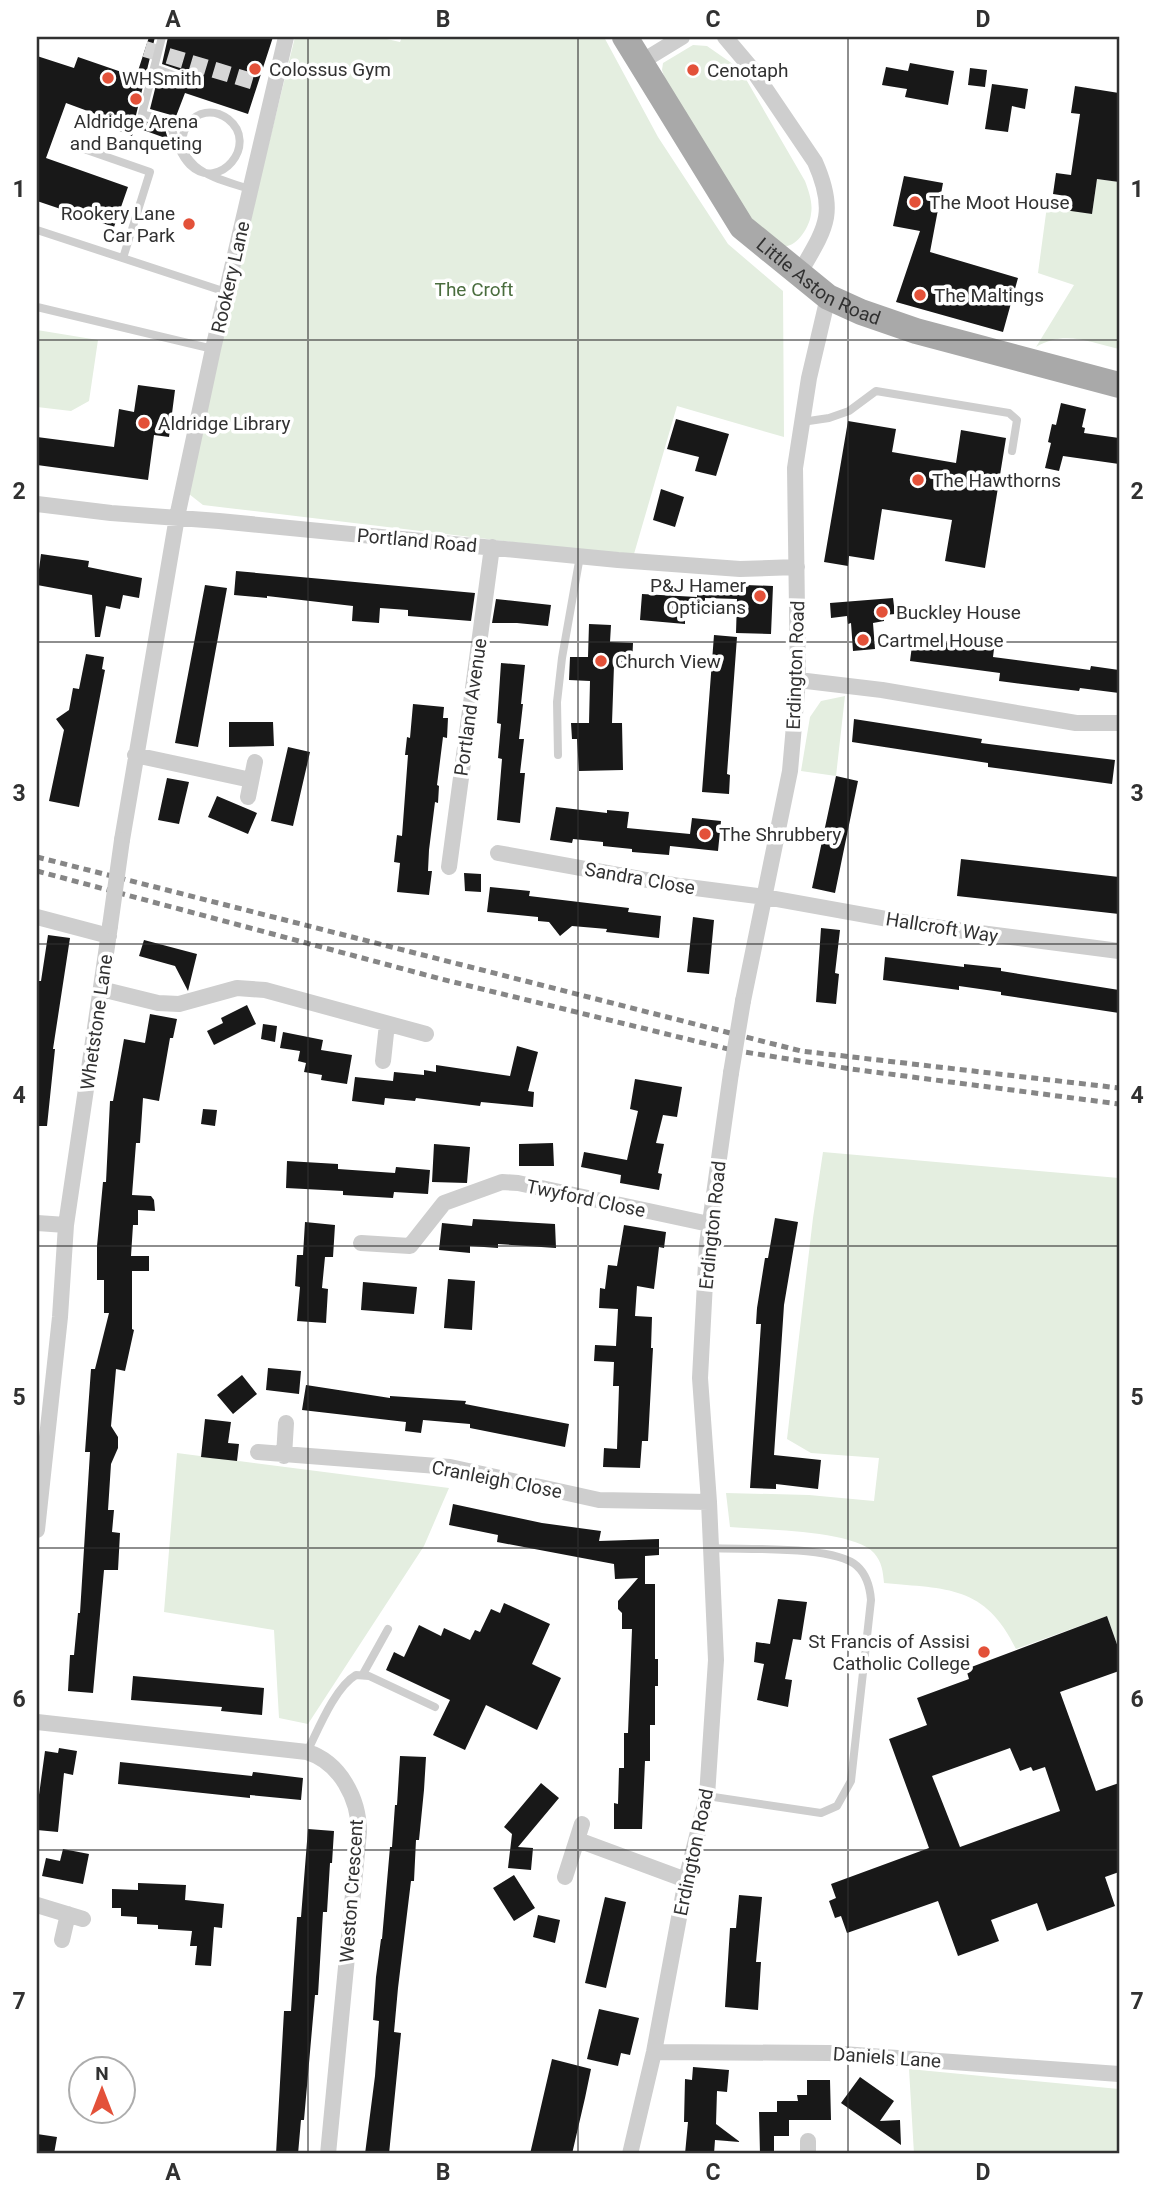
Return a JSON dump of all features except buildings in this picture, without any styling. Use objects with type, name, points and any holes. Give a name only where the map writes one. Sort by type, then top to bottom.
[{"type":"main road","name":"Little Aston Road","points":[[625,37],[742,227],[828,297],[860,312],[916,331],[1119,385]]},
{"type":"street","name":"Rookery Lane","points":[[177,517],[249,189],[286,37]]},
{"type":"street","points":[[641,62],[682,37]]},
{"type":"street","points":[[725,37],[773,100],[815,162],[823,180],[828,199],[825,228],[799,274]]},
{"type":"street","points":[[258,83],[275,88]]},
{"type":"street","name":"Erdington Road","points":[[630,2154],[654,2052],[686,1880],[707,1796],[716,1660],[700,1378],[709,1224],[743,1001],[790,771],[798,680],[795,468],[809,378],[828,297]]},
{"type":"street","name":"Portland Road","points":[[37,504],[70,503],[177,517],[580,556],[740,569],[797,567]]},
{"type":"street","name":"Whetstone Lane","points":[[37,1530],[60,1317],[66,1226],[135,755],[177,517]]},
{"type":"street","name":"Portland Avenue","points":[[449,867],[492,547]]},
{"type":"street","points":[[798,680],[882,690],[1076,723],[1119,723]]},
{"type":"street","points":[[135,755],[250,789],[255,762]]},
{"type":"street","name":"Sandra Close","points":[[498,853],[516,848],[681,886],[765,897]]},
{"type":"street","name":"Hallcroft Way","points":[[765,897],[926,926],[1119,951]]},
{"type":"street","points":[[37,918],[109,931]]},
{"type":"street","points":[[101,989],[158,1003],[179,1004],[237,988],[265,990],[426,1034]]},
{"type":"street","points":[[383,1061],[387,1024]]},
{"type":"street","name":"Twyford Close","points":[[361,1243],[410,1246],[444,1203],[502,1182],[518,1183],[709,1224]]},
{"type":"street","points":[[37,1223],[66,1226]]},
{"type":"street","points":[[284,1456],[286,1423]]},
{"type":"street","name":"Cranleigh Close","points":[[258,1452],[450,1467],[618,1502],[709,1502]]},
{"type":"street","name":"Weston Crescent","points":[[37,1722],[307,1752],[321,1758],[344,1781],[354,1800],[359,1823],[328,2154]]},
{"type":"street","points":[[565,1877],[580,1832],[686,1880]]},
{"type":"street","points":[[37,1905],[76,1917],[62,1940]]},
{"type":"street","name":"Daniels Lane","points":[[654,2052],[829,2047],[1119,2074]]},
{"type":"lane","points":[[162,37],[142,114],[169,121],[188,163],[205,173],[215,173],[225,169],[237,155],[239,136],[229,120],[212,113],[202,114],[186,126],[182,142],[192,163],[199,169],[206,173],[213,176],[249,189]]},
{"type":"lane","points":[[154,68],[193,82]]},
{"type":"lane","points":[[81,148],[150,172],[123,258]]},
{"type":"lane","points":[[37,230],[226,292]]},
{"type":"lane","points":[[37,307],[213,349]]},
{"type":"lane","points":[[802,422],[829,418],[849,411],[876,391],[1009,413],[1017,420],[1012,450]]},
{"type":"lane","points":[[558,755],[557,702],[580,556]]},
{"type":"lane","points":[[707,1796],[821,1813],[837,1806],[851,1781],[871,1600],[867,1580],[856,1565],[829,1553],[711,1548]]},
{"type":"lane","points":[[307,1752],[327,1712],[344,1686],[351,1678],[363,1674],[388,1629]]},
{"type":"lane","points":[[363,1674],[435,1707]]},
{"type":"green space","name":"The Croft","points":[[295,37],[378,37],[400,42],[402,37],[604,37],[658,137],[728,244],[783,291],[784,437],[677,406],[634,554],[579,550],[203,505],[189,494],[233,289]]},
{"type":"green space","points":[[693,45],[707,46],[740,69],[805,181],[811,202],[810,219],[802,235],[793,244],[780,245],[758,232],[666,82],[663,63]]},
{"type":"green space","points":[[1097,179],[1119,182],[1119,349],[1067,338],[1036,347],[1074,285],[1038,273],[1047,206],[1092,214]]},
{"type":"green space","points":[[37,330],[98,340],[89,401],[71,411],[37,407]]},
{"type":"green space","points":[[845,696],[836,776],[801,771],[810,717],[821,701]]},
{"type":"green space","points":[[823,1152],[1119,1178],[1119,1650],[1107,1616],[1016,1649],[1004,1628],[991,1613],[962,1594],[884,1583],[879,1560],[863,1545],[828,1535],[730,1527],[726,1493],[809,1495],[874,1501],[879,1458],[811,1453],[787,1439]]},
{"type":"green space","points":[[177,1453],[449,1488],[424,1546],[308,1724],[279,1718],[274,1630],[164,1612]]},
{"type":"green space","points":[[909,2069],[1119,2089],[1119,2154],[914,2154]]},
{"type":"tunnel","points":[[145,49],[258,83]]},
{"type":"railway","points":[[37,857],[801,1051],[1119,1088]]},
{"type":"railway","points":[[37,871],[441,979],[732,1050],[851,1069],[1119,1104]]},
{"type":"place","name":"Colossus Gym","points":[[255,69]]},
{"type":"place","name":"Cenotaph","points":[[693,70]]},
{"type":"place","name":"WHSmith","points":[[108,78]]},
{"type":"place","name":"Aldridge Arena and Banqueting","points":[[136,99]]},
{"type":"place","name":"The Moot House","points":[[915,202]]},
{"type":"place","name":"Rookery Lane Car Park","points":[[189,224]]},
{"type":"place","name":"The Maltings","points":[[920,295]]},
{"type":"place","name":"Aldridge Library","points":[[144,423]]},
{"type":"place","name":"The Hawthorns","points":[[918,480]]},
{"type":"place","name":"P&J Hamer Opticians","points":[[760,596]]},
{"type":"place","name":"Buckley House","points":[[882,612]]},
{"type":"place","name":"Cartmel House","points":[[863,640]]},
{"type":"place","name":"Church View","points":[[601,661]]},
{"type":"place","name":"The Shrubbery","points":[[705,834]]},
{"type":"place","name":"St Francis of Assisi Catholic College","points":[[984,1652]]}]
